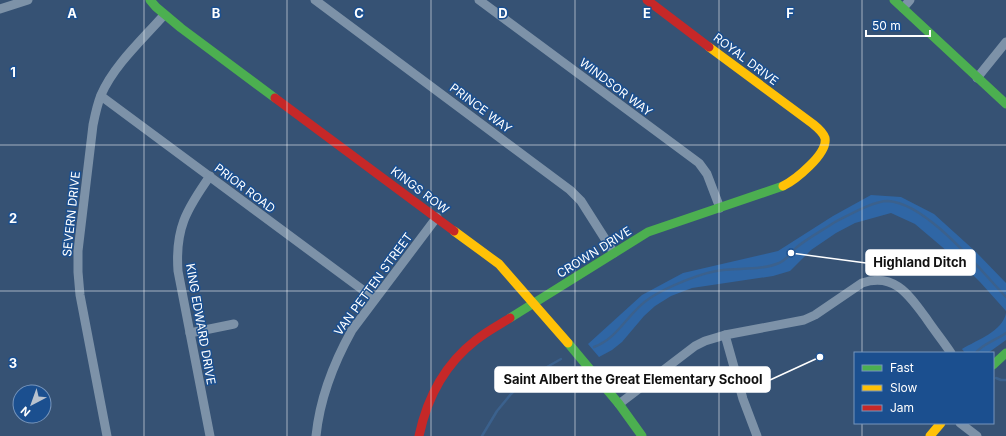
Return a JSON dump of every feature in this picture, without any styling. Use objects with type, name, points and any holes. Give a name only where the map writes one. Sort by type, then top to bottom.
[{"type":"street","points":[[0,9],[28,0]]},
{"type":"street","name":"KINGS ROW","points":[[150,0],[164,15],[499,264],[619,404],[642,436]]},
{"type":"street","name":"PRINCE WAY","points":[[315,0],[570,190],[581,201],[614,253]]},
{"type":"street","name":"WINDSOR WAY","points":[[479,0],[698,163],[707,174],[720,208]]},
{"type":"street","name":"ROYAL DRIVE","points":[[647,0],[813,124],[821,131],[825,141]]},
{"type":"street","points":[[894,0],[1006,104]]},
{"type":"street","points":[[903,8],[910,0]]},
{"type":"street","name":"SEVERN DRIVE","points":[[107,436],[82,310],[78,272],[78,251],[93,125],[101,96],[108,82],[118,68],[164,15]]},
{"type":"street","points":[[977,78],[1006,42]]},
{"type":"street","name":"PRIOR ROAD","points":[[101,96],[375,299]]},
{"type":"street","name":"CROWN DRIVE","points":[[419,436],[425,408],[440,377],[463,351],[477,339],[648,232],[792,182],[812,163],[824,147],[825,141]]},
{"type":"street","name":"KING EDWARD DRIVE","points":[[210,176],[193,199],[186,213],[181,228],[177,257],[178,271],[210,436]]},
{"type":"street","name":"VAN PETTEN STREET","points":[[316,436],[319,412],[331,370],[340,350],[352,330],[437,217]]},
{"type":"street","points":[[619,404],[695,346],[705,341],[725,335],[804,320],[815,315],[862,283],[870,280],[893,283],[905,291],[950,352]]},
{"type":"street","points":[[190,333],[234,324]]},
{"type":"street","points":[[725,335],[738,382],[757,436]]},
{"type":"street","points":[[994,363],[1006,353]]},
{"type":"street","points":[[930,436],[940,424]]},
{"type":"street","points":[[961,424],[977,436]]},
{"type":"shaded area","points":[[871,195],[901,197],[934,214],[976,252],[1006,283],[1006,311],[961,263],[915,224],[891,213],[855,223],[836,233],[811,250],[790,271],[773,276],[692,288],[671,296],[655,306],[644,316],[622,342],[612,350],[599,357],[588,344],[642,295],[683,273],[778,251],[833,216]]},
{"type":"shaded area","points":[[1006,313],[1006,340],[989,352],[964,352],[962,349],[995,330],[1004,319]]},
{"type":"waterway","points":[[594,347],[610,338],[642,304],[666,289],[695,277],[715,271],[759,268],[779,263],[801,244],[835,222],[875,203],[888,201],[903,205],[919,213],[936,225],[968,255],[1006,297]]},
{"type":"waterway","points":[[977,352],[985,345],[1006,333]]},
{"type":"waterway","points":[[482,436],[497,411],[526,379],[561,359]]},
{"type":"waterway","points":[[996,378],[1006,380]]},
{"type":"traffic: fast","points":[[150,0],[181,28],[275,98]]},
{"type":"traffic: fast","points":[[894,0],[1006,104]]},
{"type":"traffic: fast","points":[[510,318],[648,232],[783,186]]},
{"type":"traffic: fast","points":[[568,343],[619,404],[642,436]]},
{"type":"traffic: fast","points":[[994,364],[1006,353]]},
{"type":"traffic: slow","points":[[709,47],[813,124],[824,136],[825,144],[816,159],[810,166],[783,186]]},
{"type":"traffic: slow","points":[[454,231],[499,264],[568,343]]},
{"type":"traffic: slow","points":[[930,436],[940,424]]},
{"type":"traffic: jam","points":[[647,0],[709,47]]},
{"type":"traffic: jam","points":[[275,98],[454,231]]},
{"type":"traffic: jam","points":[[419,436],[422,422],[432,395],[446,371],[465,349],[489,331],[510,318]]},
{"type":"place","name":"Highland Ditch","points":[[791,253]]},
{"type":"place","name":"Saint Albert the Great Elementary School","points":[[820,357]]}]
